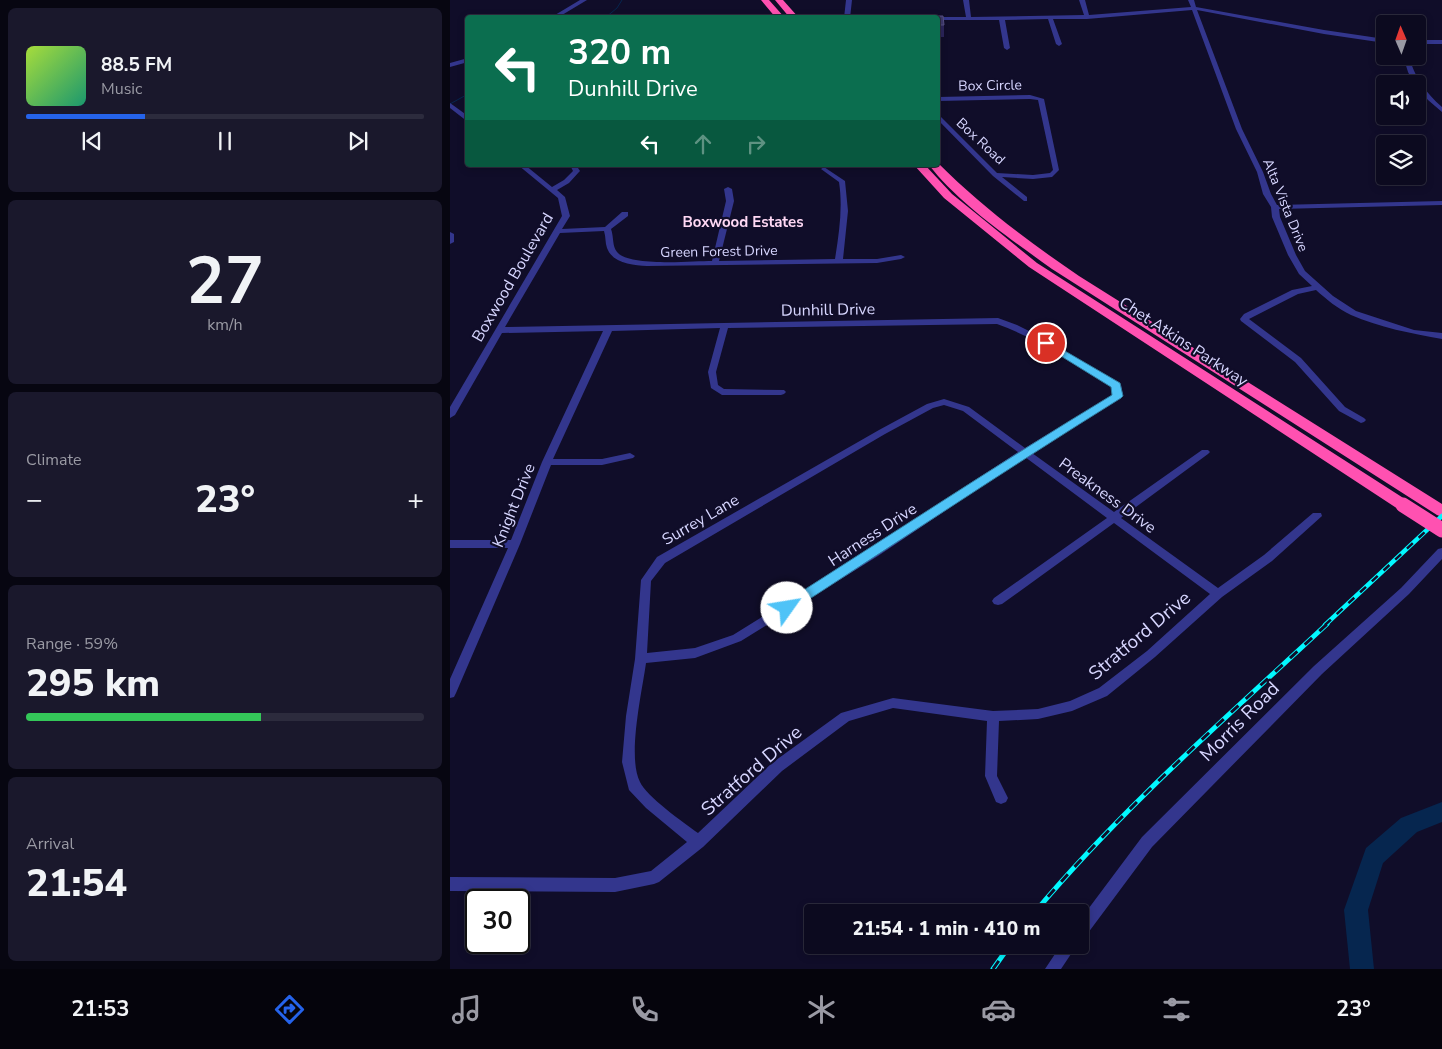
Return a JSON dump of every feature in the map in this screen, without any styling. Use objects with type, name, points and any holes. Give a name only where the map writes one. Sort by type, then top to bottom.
[{"type":"highway","points":[[764,0],[778,15]]},
{"type":"highway","points":[[781,0],[793,15]]},
{"type":"highway","name":"Chet Atkins Parkway","points":[[921,167],[948,196],[1033,265],[1442,530]]},
{"type":"highway","name":"Chet Atkins Parkway","points":[[936,167],[978,207],[1016,238],[1074,279],[1442,510]]},
{"type":"street","points":[[557,15],[584,0]]},
{"type":"street","points":[[847,15],[848,0]]},
{"type":"street","points":[[966,0],[968,19]]},
{"type":"street","points":[[1082,0],[1087,17]]},
{"type":"street","name":"Alta Vista Drive","points":[[1191,0],[1239,130],[1260,172],[1292,256],[1302,272],[1317,287],[1352,313],[1412,332],[1442,336]]},
{"type":"street","points":[[940,19],[1087,17],[1195,8],[1306,29],[1376,39]]},
{"type":"street","points":[[1050,18],[1059,44]]},
{"type":"street","points":[[1002,19],[1007,48]]},
{"type":"street","points":[[1426,42],[1442,42]]},
{"type":"street","points":[[450,65],[465,61]]},
{"type":"street","points":[[1409,65],[1413,76],[1422,90],[1442,110]]},
{"type":"street","name":"Box Circle","points":[[940,99],[1030,97],[1041,99],[1053,159]]},
{"type":"street","points":[[453,108],[465,118]]},
{"type":"street","name":"Box Road","points":[[940,119],[995,175],[1033,177],[1052,175],[1056,170],[1053,159]]},
{"type":"street","name":"Boxwood Boulevard","points":[[450,415],[566,216],[561,197],[524,167]]},
{"type":"street","points":[[553,189],[566,183],[573,176],[577,171],[574,167]]},
{"type":"street","points":[[824,169],[842,181],[844,192],[846,205],[839,262]]},
{"type":"street","points":[[995,175],[1024,199]]},
{"type":"street","points":[[714,262],[730,201],[728,189]]},
{"type":"street","points":[[1275,208],[1442,203]]},
{"type":"street","points":[[558,231],[608,229],[625,214]]},
{"type":"street","name":"Green Forest Drive","points":[[608,229],[611,249],[615,254],[628,261],[667,265],[714,262],[876,262],[901,257]]},
{"type":"street","points":[[450,234],[450,242]]},
{"type":"street","points":[[1317,287],[1295,292],[1244,320],[1298,360],[1342,409],[1361,420]]},
{"type":"street","name":"Dunhill Drive","points":[[499,330],[608,330],[724,325],[998,321],[1014,327],[1062,352],[1116,385],[1118,396],[1106,403]]},
{"type":"street","points":[[724,325],[712,372],[714,386],[722,392],[781,392]]},
{"type":"street","name":"Knight Drive","points":[[450,693],[515,544],[547,462],[608,330]]},
{"type":"street","name":"Surrey Lane","points":[[698,842],[651,804],[634,786],[628,762],[632,716],[641,659],[646,580],[661,560],[890,427],[930,406],[944,402],[954,405]]},
{"type":"street","name":"Harness Drive","points":[[641,659],[695,653],[737,638],[896,538],[1024,453],[1106,403]]},
{"type":"street","name":"Preakness Drive","points":[[954,405],[966,409],[1218,594]]},
{"type":"street","points":[[998,601],[1205,452]]},
{"type":"street","points":[[547,462],[602,462],[630,456]]},
{"type":"street","name":"Stratford Drive","points":[[450,884],[615,885],[654,877],[698,842],[777,767],[845,717],[892,702],[993,716],[1038,714],[1072,706],[1103,692],[1151,654],[1218,594],[1268,558],[1317,516]]},
{"type":"street","points":[[450,544],[515,544]]},
{"type":"street","name":"Morris Road","points":[[1089,920],[1147,842],[1318,670],[1406,591],[1442,552]]},
{"type":"street","points":[[993,716],[991,776],[1001,798]]},
{"type":"street","points":[[1052,969],[1063,954]]},
{"type":"building","points":[[940,16],[943,16],[944,25],[940,25]]},
{"type":"waterway","points":[[609,15],[617,8],[622,0]]},
{"type":"waterway","points":[[450,104],[465,96]]},
{"type":"waterway","points":[[1362,969],[1356,910],[1374,856],[1409,825],[1442,812]]},
{"type":"railway","points":[[1325,625],[1442,516]]},
{"type":"railway","points":[[1042,904],[1140,799],[1327,624]]},
{"type":"railway","points":[[993,969],[1004,954]]},
{"type":"district","name":"Boxwood Estates","points":[[743,222]]},
{"type":"route","points":[[787,608],[919,524],[1024,453],[1118,396],[1116,385],[1046,343]]}]
